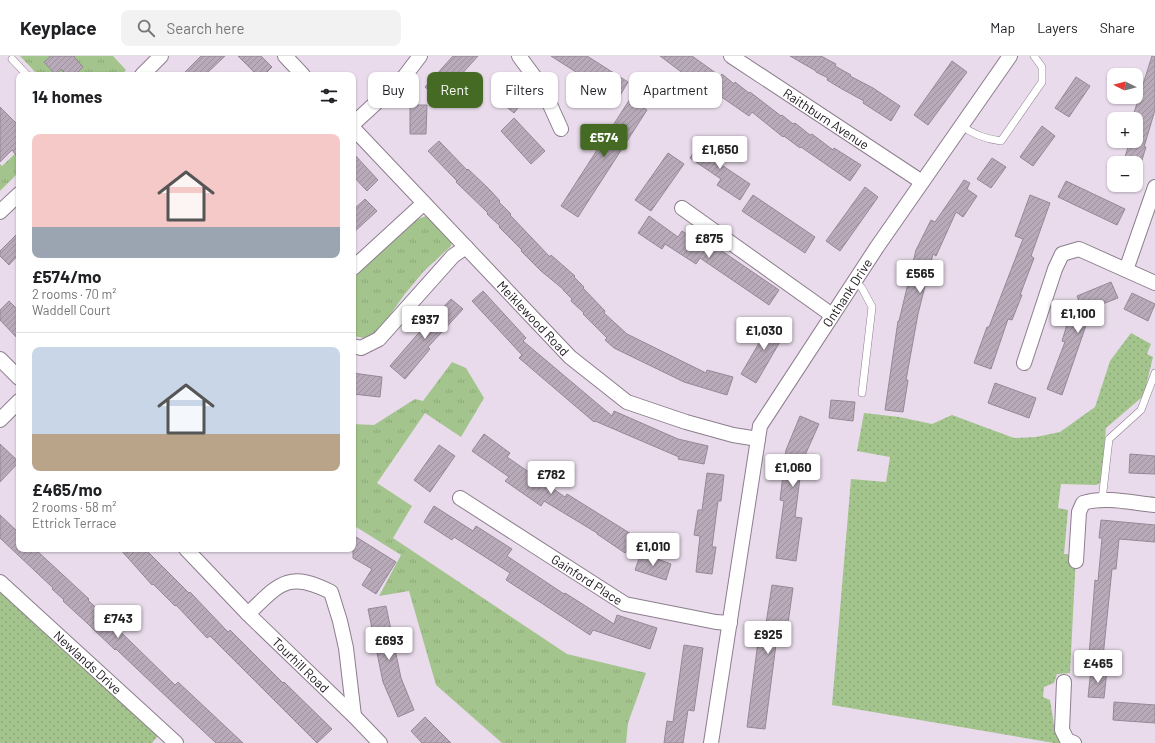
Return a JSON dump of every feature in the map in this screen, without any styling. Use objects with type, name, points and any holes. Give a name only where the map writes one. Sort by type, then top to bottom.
[{"type":"street","points":[[145,72],[161,56]]},
{"type":"street","points":[[285,56],[300,72]]},
{"type":"street","points":[[356,121],[404,77],[420,56]]},
{"type":"street","points":[[519,56],[542,87],[561,129]]},
{"type":"street","name":"Raithburn Avenue","points":[[731,56],[922,182]]},
{"type":"street","name":"Onthank Drive","points":[[711,743],[760,426],[832,315],[1009,56]]},
{"type":"street","name":"Meiklewood Road","points":[[356,131],[570,357],[627,402],[686,422],[732,435],[758,438]]},
{"type":"street","points":[[1126,270],[1154,192]]},
{"type":"street","points":[[0,212],[16,197]]},
{"type":"street","points":[[356,265],[424,203]]},
{"type":"street","points":[[682,208],[832,315]]},
{"type":"street","points":[[356,347],[361,348],[379,339],[453,256],[466,247]]},
{"type":"street","points":[[1024,364],[1062,254],[1079,249],[1155,283]]},
{"type":"street","points":[[0,359],[16,375]]},
{"type":"street","points":[[0,420],[16,404]]},
{"type":"street","name":"Gainford Place","points":[[460,498],[625,604],[716,622],[730,623]]},
{"type":"street","points":[[1076,561],[1080,512],[1083,503],[1090,500],[1102,500],[1155,505]]},
{"type":"street","name":"Tourhill Road","points":[[189,552],[248,614],[380,743]]},
{"type":"street","name":"Tourhill Road","points":[[248,614],[271,592],[286,582],[303,581],[316,585],[330,592],[340,621],[346,648],[354,716]]},
{"type":"street","name":"Newlands Drive","points":[[0,582],[176,743]]},
{"type":"street","points":[[1064,682],[1062,730],[1067,740],[1074,743]]},
{"type":"lane","points":[[961,125],[987,140],[1000,141],[1042,82],[1042,67],[1034,56]]},
{"type":"lane","points":[[12,59],[24,72]]},
{"type":"lane","points":[[855,281],[862,288],[872,307],[862,393]]},
{"type":"lane","points":[[1102,500],[1109,439],[1141,410],[1155,373]]},
{"type":"green space","points":[[20,56],[113,56],[126,70],[124,72],[35,72]]},
{"type":"green space","points":[[16,153],[16,175],[0,191],[0,164],[2,166]]},
{"type":"green space","points":[[426,216],[435,219],[452,240],[451,246],[424,271],[404,295],[376,335],[364,338],[356,337],[356,276],[413,221]]},
{"type":"green space","points":[[1131,333],[1151,344],[1147,354],[1153,357],[1145,390],[1141,398],[1106,428],[1101,483],[1096,485],[1061,484],[1058,508],[1068,510],[1064,554],[1076,555],[1070,673],[1057,674],[1054,683],[1044,687],[1043,697],[1050,700],[1055,731],[1067,743],[1054,743],[832,705],[851,479],[886,482],[890,457],[857,451],[864,413],[899,417],[932,424],[952,415],[1014,438],[1036,437],[1060,432],[1095,407],[1110,361]]},
{"type":"green space","points":[[452,362],[466,368],[484,398],[461,437],[425,413],[377,483],[412,506],[393,538],[567,654],[646,673],[628,723],[626,743],[502,743],[436,685],[409,591],[379,596],[401,555],[356,527],[356,424],[374,425],[415,399],[423,401]]},
{"type":"green space","points":[[0,589],[158,736],[152,743],[0,743]]},
{"type":"building","points":[[49,56],[75,56],[74,57],[83,67],[78,72],[64,72],[61,69],[58,72],[53,72],[44,62],[50,57]]},
{"type":"building","points":[[201,56],[225,56],[208,72],[185,72]]},
{"type":"building","points":[[238,56],[261,56],[272,67],[267,72],[254,72]]},
{"type":"building","points":[[453,56],[478,56],[463,72],[439,72]]},
{"type":"building","points":[[551,56],[587,56],[612,72],[576,72]]},
{"type":"building","points":[[660,56],[692,56],[714,72],[681,72]]},
{"type":"building","points":[[790,56],[821,56],[836,64],[835,66],[851,75],[850,76],[873,88],[900,106],[891,121],[863,103],[864,101],[827,80],[828,78]]},
{"type":"building","points":[[1152,56],[1155,56],[1155,110],[1144,147],[1146,147],[1143,157],[1125,156],[1128,148],[1143,148],[1143,112],[1134,112],[1137,104],[1143,104],[1143,84]]},
{"type":"building","points":[[952,61],[967,72],[928,125],[914,115]]},
{"type":"building","points":[[722,74],[734,84],[735,82],[749,93],[750,92],[793,124],[795,123],[833,150],[834,148],[861,165],[850,181],[801,147],[800,148],[784,136],[783,137],[752,112],[749,116],[722,97]]},
{"type":"building","points":[[1076,77],[1090,86],[1069,117],[1055,108]]},
{"type":"building","points":[[621,78],[628,82],[621,94]]},
{"type":"building","points":[[629,101],[629,108],[644,108],[647,110],[578,217],[561,206]]},
{"type":"building","points":[[419,105],[427,105],[426,134],[410,134],[410,108],[419,108]]},
{"type":"building","points":[[0,107],[16,123],[16,155],[12,150],[0,162]]},
{"type":"building","points":[[508,108],[518,108],[514,113]]},
{"type":"building","points":[[514,118],[545,151],[531,164],[501,131]]},
{"type":"building","points":[[1042,126],[1055,136],[1033,166],[1020,157]]},
{"type":"building","points":[[439,141],[467,170],[468,169],[490,190],[511,214],[510,215],[550,257],[551,255],[575,276],[574,277],[584,287],[583,288],[605,311],[604,313],[627,334],[706,373],[707,370],[733,377],[727,395],[684,382],[614,348],[605,340],[607,338],[571,301],[572,299],[563,289],[541,271],[521,251],[522,250],[499,227],[500,226],[487,214],[488,213],[456,182],[457,181],[428,151]]},
{"type":"building","points":[[701,141],[725,157],[720,164],[750,184],[740,200],[717,185],[721,179],[690,158]]},
{"type":"building","points":[[668,153],[684,164],[651,211],[635,200]]},
{"type":"building","points":[[356,156],[378,180],[367,191],[356,179]]},
{"type":"building","points":[[992,158],[1006,167],[991,188],[977,179]]},
{"type":"building","points":[[964,180],[970,183],[967,189],[977,196],[963,217],[956,212],[936,256],[933,254],[918,314],[906,380],[908,380],[903,412],[885,410],[898,321],[916,250],[931,220],[935,222]]},
{"type":"building","points":[[1066,181],[1125,209],[1117,225],[1058,197]]},
{"type":"building","points":[[865,187],[878,197],[840,251],[826,241]]},
{"type":"building","points":[[753,195],[815,237],[805,253],[742,211]]},
{"type":"building","points":[[1030,195],[1050,203],[1031,256],[1034,258],[1020,295],[1022,295],[1012,320],[1008,319],[991,369],[974,363],[1023,239],[1015,236]]},
{"type":"building","points":[[365,199],[377,211],[356,230],[356,207]]},
{"type":"building","points":[[649,216],[678,237],[682,231],[713,252],[716,247],[779,290],[769,305],[700,258],[696,264],[665,244],[662,249],[638,233]]},
{"type":"building","points":[[16,235],[16,257],[9,265],[0,256],[0,251]]},
{"type":"building","points":[[1111,282],[1118,298],[1092,308],[1062,395],[1047,389],[1065,342],[1062,341],[1070,315],[1087,321],[1077,296]]},
{"type":"building","points":[[483,291],[526,338],[523,341],[612,416],[614,411],[678,439],[708,446],[704,464],[678,459],[679,457],[595,421],[594,422],[519,358],[522,355],[472,301]]},
{"type":"building","points":[[1132,293],[1155,304],[1148,321],[1124,309]]},
{"type":"building","points":[[451,299],[463,309],[428,347],[430,349],[405,379],[390,366]]},
{"type":"building","points":[[9,301],[16,308],[16,337],[0,320],[0,310]]},
{"type":"building","points":[[773,319],[788,328],[756,383],[741,374]]},
{"type":"building","points":[[356,373],[382,377],[380,397],[356,394]]},
{"type":"building","points":[[995,383],[1036,398],[1029,418],[988,403]]},
{"type":"building","points":[[831,400],[855,402],[853,421],[829,418]]},
{"type":"building","points":[[800,416],[819,424],[802,462],[795,517],[802,518],[796,561],[776,558],[784,501],[780,500],[786,450]]},
{"type":"building","points":[[484,434],[510,453],[507,457],[565,497],[567,494],[636,537],[625,553],[597,533],[544,501],[541,506],[505,481],[509,477],[472,451]]},
{"type":"building","points":[[0,444],[16,459],[16,465],[0,482]]},
{"type":"building","points":[[439,445],[455,456],[430,492],[414,480]]},
{"type":"building","points":[[1130,454],[1155,456],[1155,474],[1129,473]]},
{"type":"building","points":[[707,473],[724,475],[721,501],[718,501],[712,547],[716,547],[712,574],[696,572],[700,536],[694,535],[698,510],[702,510]]},
{"type":"building","points":[[434,506],[473,531],[476,526],[512,549],[507,556],[564,594],[565,593],[614,624],[617,615],[657,628],[650,649],[593,630],[590,635],[506,580],[510,573],[454,537],[452,540],[424,522]]},
{"type":"building","points":[[0,515],[16,530],[16,552],[38,552],[89,599],[88,600],[175,685],[178,682],[243,743],[216,743],[63,601],[64,600],[52,589],[53,588],[0,538]]},
{"type":"building","points":[[1101,520],[1155,525],[1155,542],[1119,539],[1116,569],[1112,569],[1103,657],[1089,656],[1095,580],[1098,581],[1102,538],[1099,538]]},
{"type":"building","points":[[356,537],[396,562],[376,594],[362,585],[372,569],[353,558],[353,552],[356,552]]},
{"type":"building","points":[[123,552],[148,552],[189,593],[190,592],[228,632],[230,630],[332,729],[317,743],[210,636],[207,638],[176,605],[175,606],[153,584],[152,585]]},
{"type":"building","points":[[641,553],[671,564],[666,580],[635,570]]},
{"type":"building","points":[[772,585],[793,588],[787,630],[778,629],[765,729],[747,727],[758,642],[763,643]]},
{"type":"building","points":[[386,606],[401,678],[414,710],[398,717],[383,682],[368,609]]},
{"type":"building","points":[[684,645],[703,648],[694,711],[688,710],[683,743],[664,743],[667,721],[673,722]]},
{"type":"building","points":[[1091,669],[1107,670],[1104,698],[1088,697]]},
{"type":"building","points":[[1114,702],[1155,705],[1155,723],[1113,720]]},
{"type":"building","points":[[425,717],[451,743],[422,743],[411,731]]}]
